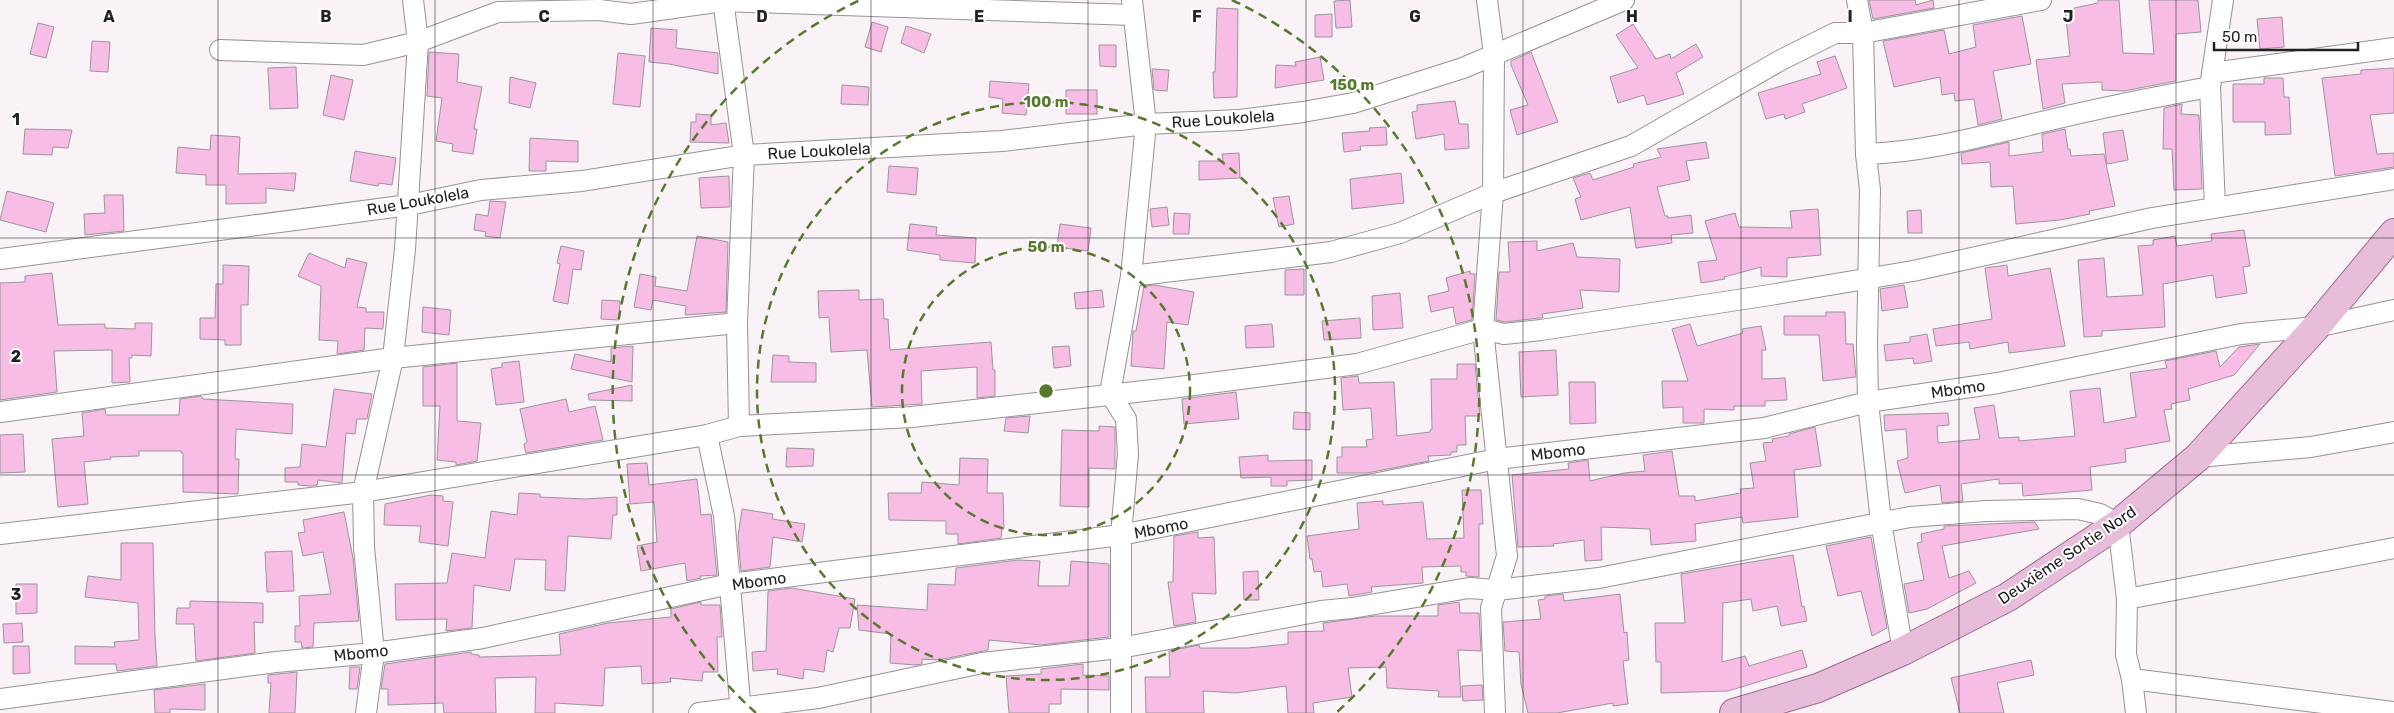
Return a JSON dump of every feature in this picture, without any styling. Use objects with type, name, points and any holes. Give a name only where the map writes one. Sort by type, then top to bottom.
[{"type":"main road","name":"Deuxième Sortie Nord","points":[[1734,713],[1818,688],[1903,651],[2008,597],[2118,524],[2198,457],[2316,327],[2394,233]]},
{"type":"street","points":[[366,713],[374,653],[364,547],[363,492],[393,358],[409,205],[418,42],[414,0]]},
{"type":"street","points":[[1487,0],[1494,54],[1493,193],[1483,329],[1507,556],[1491,608],[1495,713]]},
{"type":"street","name":"Rue Loukolela","points":[[0,259],[409,205],[480,190],[582,181],[744,155],[1002,141],[1146,124],[1240,120],[1353,103],[1463,68],[1624,0]]},
{"type":"street","points":[[1858,0],[1863,33],[1866,154],[1870,190],[1867,279],[1868,402],[1881,522],[1903,651]]},
{"type":"street","points":[[1131,276],[1330,252],[1400,233],[1493,193],[1631,146],[1781,60],[1835,33],[1863,33],[2041,0]]},
{"type":"street","points":[[2215,207],[2211,80],[2223,0]]},
{"type":"street","points":[[723,1],[744,155],[737,324],[739,426]]},
{"type":"street","points":[[220,50],[363,55],[418,42],[498,12],[599,10],[631,14],[723,1],[1132,8],[1146,124],[1131,276],[1110,394],[1126,419],[1128,454],[1122,535],[1121,713]]},
{"type":"street","points":[[1866,154],[1903,153],[1938,146],[2211,80],[2394,48]]},
{"type":"street","points":[[0,534],[363,492],[707,435],[739,426],[912,416],[1171,388],[1357,364],[1483,329],[1504,334],[1541,330],[1867,279],[2215,207],[2394,178]]},
{"type":"street","name":"Mbomo","points":[[0,699],[276,662],[374,653],[483,638],[730,584],[1122,535],[1497,459],[1764,428],[1868,402],[1998,383],[2240,334],[2316,327],[2394,310]]},
{"type":"street","points":[[0,412],[393,358],[737,324]]},
{"type":"street","points":[[2198,457],[2311,447],[2394,432]]},
{"type":"street","points":[[707,435],[724,516],[741,710]]},
{"type":"street","points":[[699,713],[741,710],[818,698],[982,663],[1120,648],[1321,611],[1352,608],[1470,588],[1497,590],[1599,578],[1910,517],[1986,511],[2078,509],[2100,514],[2118,524],[2127,599],[2126,655],[2132,679],[2136,713]]},
{"type":"street","points":[[2127,599],[2394,548]]},
{"type":"street","points":[[2132,679],[2394,712]]},
{"type":"building","points":[[1350,0],[1352,27],[1336,28],[1334,1]]},
{"type":"building","points":[[1869,0],[1915,0],[1916,5],[1933,0],[1934,8],[1873,19]]},
{"type":"building","points":[[2098,0],[2119,0],[2123,53],[2154,54],[2149,0],[2198,0],[2201,32],[2176,34],[2176,81],[2124,91],[2102,90],[2102,82],[2062,84],[2065,103],[2043,109],[2036,60],[2070,56],[2065,10],[2098,3]]},
{"type":"building","points":[[1217,8],[1238,9],[1237,97],[1214,98],[1213,72],[1215,72]]},
{"type":"building","points":[[1332,14],[1332,37],[1315,37],[1315,15]]},
{"type":"building","points":[[2022,16],[2031,64],[1993,71],[2002,119],[1978,125],[1974,99],[1955,101],[1954,93],[1942,95],[1940,77],[1894,87],[1883,41],[1944,30],[1949,54],[1976,47],[1973,25]]},
{"type":"building","points":[[2282,17],[2284,47],[2260,49],[2257,19]]},
{"type":"building","points":[[872,22],[888,27],[881,52],[865,47]]},
{"type":"building","points":[[38,23],[54,27],[46,58],[30,54]]},
{"type":"building","points":[[1633,24],[1656,59],[1670,54],[1671,59],[1696,44],[1703,57],[1676,73],[1684,94],[1647,105],[1644,95],[1618,103],[1610,77],[1638,68],[1616,35]]},
{"type":"building","points":[[906,26],[931,34],[924,53],[901,43]]},
{"type":"building","points":[[651,28],[677,30],[676,48],[718,53],[718,74],[649,62]]},
{"type":"building","points":[[92,41],[110,42],[108,72],[90,71]]},
{"type":"building","points":[[1099,45],[1116,45],[1116,67],[1100,66]]},
{"type":"building","points":[[429,52],[459,54],[457,82],[482,87],[474,129],[477,129],[473,154],[452,151],[453,144],[436,141],[442,98],[427,96]]},
{"type":"building","points":[[1531,52],[1558,122],[1517,135],[1510,110],[1528,105],[1511,61]]},
{"type":"building","points":[[618,53],[645,56],[640,107],[613,104]]},
{"type":"building","points":[[1835,56],[1847,88],[1802,104],[1805,112],[1785,119],[1784,114],[1766,119],[1758,93],[1821,74],[1817,62]]},
{"type":"building","points":[[1320,57],[1324,80],[1275,88],[1276,65],[1296,66],[1295,62]]},
{"type":"building","points":[[296,67],[298,108],[270,109],[268,68]]},
{"type":"building","points":[[2394,68],[2394,113],[2370,115],[2377,154],[2394,153],[2394,167],[2335,176],[2322,78],[2361,74],[2361,70]]},
{"type":"building","points":[[1152,69],[1169,70],[1167,91],[1154,90]]},
{"type":"building","points":[[331,75],[353,80],[344,120],[323,115]]},
{"type":"building","points":[[510,77],[536,83],[530,108],[509,103]]},
{"type":"building","points":[[2264,78],[2283,78],[2284,97],[2289,97],[2291,134],[2265,135],[2265,122],[2233,122],[2233,84],[2264,84]]},
{"type":"building","points":[[990,81],[1029,84],[1026,115],[1002,113],[1003,99],[989,97]]},
{"type":"building","points":[[842,85],[869,87],[868,105],[841,104]]},
{"type":"building","points":[[1066,90],[1097,90],[1097,114],[1066,114]]},
{"type":"building","points":[[1455,101],[1459,124],[1468,124],[1469,148],[1445,150],[1444,134],[1416,139],[1412,112],[1417,111],[1417,105]]},
{"type":"building","points":[[2182,104],[2181,114],[2199,115],[2202,189],[2174,190],[2172,149],[2163,149],[2164,108]]},
{"type":"building","points":[[696,114],[711,115],[711,125],[726,123],[729,143],[690,142],[691,122],[696,122]]},
{"type":"building","points":[[1386,127],[1387,145],[1360,146],[1361,150],[1344,152],[1342,133],[1370,131],[1369,128]]},
{"type":"building","points":[[25,129],[72,130],[68,148],[53,147],[52,155],[23,154]]},
{"type":"building","points":[[2065,129],[2071,156],[2104,154],[2115,206],[2089,211],[2090,214],[2060,220],[2016,224],[2013,186],[1991,187],[1990,162],[1962,164],[1961,153],[2009,142],[2009,156],[2043,152],[2042,134]]},
{"type":"building","points":[[2123,130],[2128,160],[2107,164],[2103,133]]},
{"type":"building","points":[[211,135],[240,137],[238,174],[296,173],[294,191],[266,188],[266,203],[226,204],[226,185],[206,185],[206,175],[176,173],[178,147],[210,150]]},
{"type":"building","points":[[530,138],[578,141],[578,162],[546,161],[546,171],[529,171]]},
{"type":"building","points":[[1706,142],[1709,158],[1686,161],[1690,180],[1657,187],[1665,216],[1668,216],[1668,218],[1691,215],[1693,233],[1671,235],[1672,243],[1636,248],[1630,207],[1581,220],[1575,199],[1581,197],[1573,178],[1590,173],[1593,180],[1634,167],[1633,164],[1661,157],[1657,149]]},
{"type":"building","points":[[355,151],[396,158],[392,185],[379,183],[378,186],[350,181]]},
{"type":"building","points":[[1239,153],[1240,178],[1199,180],[1199,161],[1223,161],[1222,154]]},
{"type":"building","points":[[889,166],[918,168],[916,195],[887,192]]},
{"type":"building","points":[[1401,173],[1404,203],[1352,209],[1350,179]]},
{"type":"building","points":[[729,176],[730,207],[701,208],[699,178]]},
{"type":"building","points":[[7,191],[54,203],[46,232],[0,220]]},
{"type":"building","points":[[104,195],[123,195],[124,231],[85,235],[84,214],[105,213]]},
{"type":"building","points":[[1289,196],[1294,224],[1279,227],[1273,198]]},
{"type":"building","points":[[490,201],[506,202],[500,238],[485,236],[486,232],[474,230],[476,214],[488,216]]},
{"type":"building","points":[[1167,207],[1169,225],[1152,227],[1150,209]]},
{"type":"building","points":[[1818,209],[1821,255],[1787,258],[1787,277],[1761,276],[1761,267],[1724,277],[1725,279],[1701,283],[1698,262],[1717,260],[1705,221],[1735,213],[1739,227],[1792,228],[1790,211]]},
{"type":"building","points":[[1921,210],[1922,233],[1908,233],[1907,211]]},
{"type":"building","points":[[1174,213],[1190,214],[1189,234],[1173,234]]},
{"type":"building","points":[[910,224],[937,227],[936,235],[976,238],[975,263],[940,260],[940,255],[907,250]]},
{"type":"building","points":[[1060,224],[1091,228],[1088,251],[1057,247]]},
{"type":"building","points":[[2244,230],[2250,266],[2243,267],[2247,293],[2216,298],[2213,275],[2163,284],[2165,327],[2102,331],[2102,336],[2084,337],[2078,260],[2104,258],[2107,297],[2143,295],[2138,246],[2153,245],[2153,240],[2175,236],[2177,246],[2212,241],[2211,234]]},
{"type":"building","points":[[697,236],[728,242],[726,312],[685,315],[686,306],[653,300],[651,310],[634,307],[640,274],[656,277],[655,286],[687,291]]},
{"type":"building","points":[[1537,241],[1537,251],[1573,243],[1577,257],[1620,259],[1619,292],[1580,290],[1583,308],[1542,314],[1543,318],[1505,322],[1496,320],[1499,272],[1510,272],[1508,242]]},
{"type":"building","points":[[561,246],[584,251],[581,270],[573,269],[568,304],[553,301],[560,264],[557,263]]},
{"type":"building","points":[[309,253],[345,268],[347,258],[367,263],[357,307],[366,308],[366,312],[384,312],[383,329],[365,328],[364,350],[337,354],[338,341],[319,340],[321,286],[298,276]]},
{"type":"building","points":[[223,265],[249,266],[248,305],[241,305],[241,345],[225,345],[225,340],[200,339],[200,318],[215,318],[216,284],[223,284]]},
{"type":"building","points":[[2007,265],[2008,276],[2050,268],[2065,346],[2009,353],[2008,342],[1970,349],[1969,342],[1936,346],[1933,329],[1992,319],[1985,268]]},
{"type":"building","points":[[1304,269],[1304,295],[1285,295],[1285,270]]},
{"type":"building","points":[[1470,271],[1470,274],[1475,274],[1472,320],[1456,324],[1453,307],[1431,312],[1428,296],[1449,291],[1446,278]]},
{"type":"building","points":[[52,273],[58,325],[105,324],[105,328],[135,329],[135,323],[152,323],[151,356],[132,355],[132,358],[129,358],[130,382],[112,383],[112,350],[54,351],[57,392],[0,400],[0,283],[25,282],[25,276]]},
{"type":"building","points":[[1155,285],[1194,292],[1188,325],[1167,322],[1164,369],[1131,366],[1133,331],[1136,331],[1144,286]]},
{"type":"building","points":[[1904,285],[1908,307],[1882,311],[1880,289]]},
{"type":"building","points":[[859,290],[859,300],[883,299],[884,319],[888,319],[890,350],[991,342],[993,370],[995,370],[995,396],[977,398],[977,367],[921,371],[922,404],[872,407],[867,350],[831,352],[829,317],[819,318],[818,291]]},
{"type":"building","points":[[1102,290],[1104,307],[1076,309],[1074,293]]},
{"type":"building","points":[[1400,293],[1403,328],[1373,330],[1372,296]]},
{"type":"building","points":[[602,300],[620,301],[619,320],[601,319]]},
{"type":"building","points":[[423,307],[451,310],[449,335],[422,332]]},
{"type":"building","points":[[1826,312],[1845,312],[1846,344],[1853,344],[1856,377],[1823,381],[1819,335],[1784,335],[1784,316],[1826,316]]},
{"type":"building","points":[[1360,318],[1361,338],[1324,340],[1322,321]]},
{"type":"building","points":[[1272,324],[1274,347],[1246,348],[1245,326]]},
{"type":"building","points":[[1690,324],[1697,346],[1743,333],[1742,329],[1761,326],[1766,350],[1762,350],[1762,379],[1785,378],[1787,400],[1765,401],[1765,406],[1734,406],[1734,410],[1704,409],[1704,423],[1683,423],[1683,407],[1663,408],[1662,381],[1688,381],[1672,329]]},
{"type":"building","points":[[1927,334],[1932,361],[1914,364],[1913,358],[1886,361],[1884,345],[1910,342],[1910,337]]},
{"type":"building","points":[[2260,344],[2234,375],[2188,389],[2190,400],[2171,404],[2172,409],[2164,410],[2170,441],[2125,449],[2126,462],[2090,467],[2092,490],[2023,496],[2022,483],[1999,484],[1999,479],[1961,484],[1963,501],[1942,503],[1940,485],[1905,493],[1897,461],[1908,458],[1906,429],[1885,431],[1884,415],[1948,413],[1949,425],[1937,426],[1938,443],[1980,439],[1974,408],[1994,405],[1999,438],[2019,437],[2019,441],[2075,436],[2070,391],[2100,388],[2104,423],[2136,417],[2130,373],[2167,368],[2165,361],[2216,351],[2220,367],[2239,347]]},
{"type":"building","points":[[633,346],[632,382],[571,369],[575,354],[611,362],[611,348]]},
{"type":"building","points":[[1069,346],[1071,366],[1054,368],[1052,347]]},
{"type":"building","points":[[1556,350],[1558,395],[1521,397],[1519,352]]},
{"type":"building","points":[[773,355],[789,356],[789,362],[816,363],[816,382],[771,382]]},
{"type":"building","points":[[519,361],[524,402],[496,405],[491,369],[502,367],[502,363]]},
{"type":"building","points":[[457,363],[457,421],[481,423],[477,461],[456,465],[456,462],[437,460],[440,406],[423,406],[423,367]]},
{"type":"building","points":[[1457,364],[1475,364],[1480,416],[1465,416],[1466,445],[1457,445],[1457,452],[1451,452],[1451,455],[1428,456],[1429,461],[1367,473],[1337,473],[1337,457],[1342,457],[1342,447],[1367,447],[1366,440],[1373,439],[1371,408],[1343,410],[1341,378],[1358,376],[1359,383],[1394,382],[1397,436],[1430,432],[1432,429],[1431,379],[1457,379]]},
{"type":"building","points":[[1569,382],[1595,382],[1596,423],[1570,424]]},
{"type":"building","points":[[632,385],[632,401],[589,400],[588,394]]},
{"type":"building","points":[[334,389],[372,394],[367,419],[357,419],[355,434],[346,433],[342,483],[318,480],[317,485],[311,486],[298,485],[298,482],[285,482],[285,468],[300,467],[302,444],[326,447]]},
{"type":"building","points":[[1236,392],[1239,419],[1184,424],[1182,399]]},
{"type":"building","points":[[201,396],[203,399],[293,404],[292,434],[236,429],[235,459],[239,459],[238,494],[183,492],[183,453],[181,451],[139,451],[139,456],[110,457],[111,459],[84,462],[88,504],[58,507],[52,439],[84,436],[82,413],[105,409],[106,415],[179,415],[180,399]]},
{"type":"building","points":[[566,399],[569,412],[595,406],[603,440],[526,453],[524,444],[527,442],[520,409]]},
{"type":"building","points":[[1294,412],[1310,413],[1310,430],[1293,429]]},
{"type":"building","points":[[1030,416],[1028,433],[1004,431],[1006,418]]},
{"type":"building","points":[[1099,426],[1115,427],[1115,469],[1089,468],[1089,507],[1060,506],[1062,430],[1099,431]]},
{"type":"building","points":[[1815,427],[1821,466],[1794,470],[1798,517],[1743,523],[1742,517],[1695,524],[1696,541],[1651,545],[1650,529],[1601,527],[1602,560],[1585,561],[1584,540],[1553,544],[1554,546],[1518,547],[1512,475],[1569,469],[1568,463],[1588,460],[1590,481],[1624,473],[1645,471],[1643,455],[1672,451],[1679,496],[1695,496],[1695,501],[1741,493],[1740,489],[1754,488],[1750,463],[1766,461],[1763,443],[1773,442],[1772,439],[1789,436],[1789,434]]},
{"type":"building","points":[[23,434],[25,472],[0,473],[0,435]]},
{"type":"building","points":[[787,448],[814,449],[813,466],[786,467]]},
{"type":"building","points":[[1268,455],[1268,461],[1312,460],[1312,480],[1287,481],[1287,486],[1271,486],[1271,477],[1241,478],[1239,457]]},
{"type":"building","points":[[960,458],[988,459],[987,493],[1003,493],[1004,529],[1002,529],[1001,538],[958,544],[958,534],[946,534],[946,521],[889,520],[888,493],[921,493],[922,482],[959,485]]},
{"type":"building","points":[[647,463],[649,485],[697,479],[701,515],[711,514],[717,575],[700,576],[701,578],[687,581],[685,563],[641,571],[637,546],[657,542],[654,502],[630,504],[627,464]]},
{"type":"building","points":[[1462,490],[1481,490],[1483,524],[1479,524],[1479,577],[1466,576],[1466,572],[1461,572],[1461,566],[1422,567],[1423,583],[1371,587],[1372,592],[1349,596],[1347,584],[1323,587],[1321,571],[1314,572],[1307,536],[1359,529],[1357,503],[1383,501],[1383,505],[1423,502],[1427,539],[1464,538]]},
{"type":"building","points":[[519,493],[540,494],[540,497],[586,499],[617,497],[617,515],[613,515],[611,539],[568,536],[565,591],[545,590],[546,560],[515,559],[510,591],[474,585],[472,628],[446,631],[447,619],[396,620],[395,584],[447,583],[452,553],[485,558],[491,511],[517,515]]},
{"type":"building","points":[[431,495],[443,496],[443,501],[453,502],[448,546],[419,542],[421,526],[384,525],[385,504]]},
{"type":"building","points":[[742,509],[773,514],[772,519],[805,524],[802,542],[773,537],[770,567],[741,571],[738,536]]},
{"type":"building","points":[[344,512],[353,558],[359,621],[314,623],[313,647],[302,648],[301,642],[295,642],[295,626],[300,626],[299,596],[331,594],[323,552],[303,556],[298,533],[305,532],[303,520]]},
{"type":"building","points":[[2035,522],[2039,529],[1942,546],[1949,578],[1969,571],[1976,583],[1927,609],[1909,613],[1904,584],[1924,580],[1917,543],[1922,542],[1921,534],[1944,529],[1944,526]]},
{"type":"building","points":[[1198,532],[1198,538],[1214,537],[1216,594],[1192,593],[1196,622],[1174,626],[1168,582],[1173,582],[1174,536]]},
{"type":"building","points":[[1871,537],[1887,628],[1872,636],[1861,591],[1838,596],[1826,546]]},
{"type":"building","points":[[121,543],[153,543],[157,666],[117,671],[116,664],[75,664],[75,646],[115,647],[114,642],[139,640],[138,603],[85,597],[88,576],[121,580]]},
{"type":"building","points":[[292,551],[294,591],[267,592],[265,552]]},
{"type":"building","points":[[1793,555],[1802,607],[1804,606],[1807,621],[1781,626],[1777,606],[1753,611],[1751,599],[1723,603],[1722,662],[1745,656],[1749,666],[1802,650],[1807,667],[1728,691],[1661,693],[1661,662],[1656,662],[1655,623],[1685,623],[1681,574]]},
{"type":"building","points":[[1018,560],[1040,561],[1038,586],[1069,586],[1071,561],[1109,564],[1109,637],[1041,645],[989,640],[988,650],[938,660],[922,659],[922,664],[915,665],[890,663],[891,634],[859,630],[857,605],[927,610],[928,584],[955,585],[956,568]]},
{"type":"building","points":[[1258,571],[1259,600],[1244,600],[1243,572]]},
{"type":"building","points":[[16,584],[37,584],[37,613],[16,614]]},
{"type":"building","points":[[792,588],[855,599],[850,628],[839,628],[833,652],[827,650],[824,672],[804,669],[803,679],[777,674],[778,669],[753,671],[752,652],[766,651],[768,591]]},
{"type":"building","points":[[1563,594],[1564,601],[1620,594],[1624,633],[1627,632],[1629,660],[1623,661],[1628,704],[1613,706],[1613,703],[1557,713],[1528,713],[1521,684],[1519,652],[1505,651],[1503,622],[1541,619],[1538,600],[1545,599],[1545,596]]},
{"type":"building","points":[[190,601],[263,603],[263,623],[254,622],[255,653],[196,661],[194,624],[176,624],[177,608],[190,608]]},
{"type":"building","points":[[701,602],[701,605],[720,605],[722,637],[717,637],[718,672],[703,672],[702,681],[670,678],[671,682],[642,684],[641,666],[605,668],[603,706],[555,703],[555,713],[535,713],[536,677],[495,678],[496,713],[444,713],[443,703],[388,705],[388,689],[381,689],[385,664],[471,652],[471,654],[479,655],[479,657],[561,655],[559,634],[608,623],[671,617],[671,609]]},
{"type":"building","points":[[1459,602],[1460,613],[1479,613],[1481,651],[1458,650],[1461,697],[1438,697],[1439,691],[1387,688],[1386,667],[1348,668],[1352,697],[1313,703],[1314,713],[1288,713],[1286,686],[1236,693],[1203,691],[1204,713],[1146,713],[1145,677],[1170,677],[1169,651],[1199,645],[1200,648],[1248,648],[1288,644],[1288,632],[1324,631],[1323,623],[1375,616],[1438,616],[1438,605]]},
{"type":"building","points":[[22,623],[23,642],[4,643],[3,624]]},
{"type":"building","points":[[13,646],[29,646],[30,673],[13,674]]},
{"type":"building","points":[[2031,660],[2034,675],[1997,683],[2004,713],[1960,713],[1951,678]]},
{"type":"building","points":[[1083,664],[1083,675],[1109,676],[1109,690],[1061,689],[1061,704],[1049,704],[1049,713],[1009,713],[1006,676],[1041,674],[1041,669]]},
{"type":"building","points":[[350,667],[360,667],[357,689],[349,689]]},
{"type":"building","points":[[297,672],[295,713],[269,713],[271,683],[268,683],[268,675]]},
{"type":"building","points":[[205,684],[205,710],[170,709],[170,713],[155,713],[154,690]]},
{"type":"building","points":[[1482,685],[1483,700],[1463,701],[1462,686]]}]
